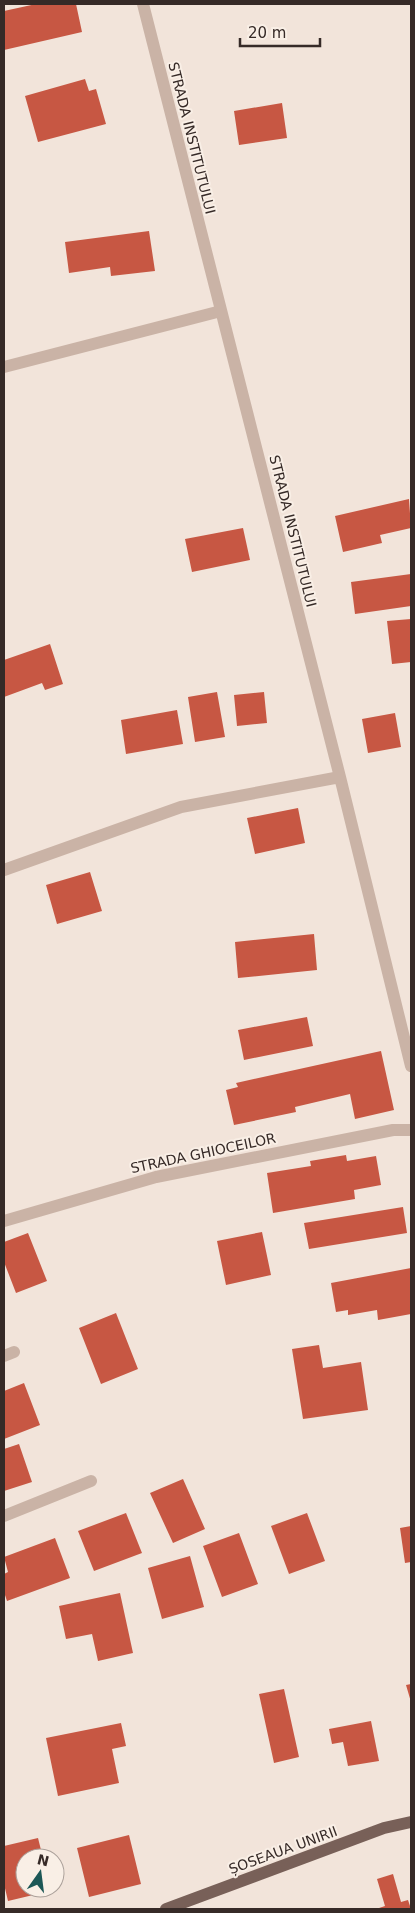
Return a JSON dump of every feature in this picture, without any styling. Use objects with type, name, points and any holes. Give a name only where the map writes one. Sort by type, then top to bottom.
[{"type":"main road","name":"ȘOSEAUA UNIRII","points":[[166,1909],[375,1832],[411,1822]]},
{"type":"street","name":"STRADA INSTITUTULUI","points":[[143,4],[340,777],[411,1066]]},
{"type":"street","points":[[4,367],[221,311]]},
{"type":"street","points":[[4,870],[181,808],[340,777]]},
{"type":"street","name":"STRADA GHIOCEILOR","points":[[4,1221],[156,1177],[392,1130],[411,1130]]},
{"type":"street","points":[[4,1516],[91,1481]]},
{"type":"building","points":[[36,4],[76,4],[82,32],[4,50],[4,11]]},
{"type":"building","points":[[85,79],[89,91],[96,89],[106,124],[38,142],[25,96]]},
{"type":"building","points":[[282,103],[287,138],[239,145],[234,111]]},
{"type":"building","points":[[149,231],[155,271],[111,276],[110,267],[69,273],[65,242]]},
{"type":"building","points":[[409,499],[411,528],[380,535],[382,543],[343,552],[335,516]]},
{"type":"building","points":[[243,528],[250,560],[192,572],[185,539]]},
{"type":"building","points":[[411,574],[411,606],[355,614],[351,582]]},
{"type":"building","points":[[411,619],[411,662],[392,664],[387,621]]},
{"type":"building","points":[[50,644],[63,684],[45,690],[42,683],[4,697],[4,660]]},
{"type":"building","points":[[217,692],[225,737],[195,742],[188,697]]},
{"type":"building","points":[[264,692],[267,723],[237,726],[234,695]]},
{"type":"building","points":[[177,710],[183,744],[126,754],[121,720]]},
{"type":"building","points":[[395,713],[401,747],[368,753],[362,719]]},
{"type":"building","points":[[298,808],[305,843],[255,854],[247,818]]},
{"type":"building","points":[[90,872],[102,911],[57,924],[46,885]]},
{"type":"building","points":[[314,934],[317,970],[238,978],[235,942]]},
{"type":"building","points":[[307,1017],[313,1046],[244,1060],[238,1030]]},
{"type":"building","points":[[381,1051],[394,1110],[355,1119],[350,1094],[295,1107],[296,1112],[234,1125],[226,1090],[238,1087],[236,1083]]},
{"type":"building","points":[[346,1155],[347,1161],[376,1156],[381,1185],[354,1190],[355,1199],[273,1213],[267,1173],[311,1166],[310,1161]]},
{"type":"building","points":[[403,1207],[407,1233],[309,1249],[304,1223]]},
{"type":"building","points":[[262,1232],[271,1275],[226,1285],[217,1241]]},
{"type":"building","points":[[28,1233],[47,1281],[16,1293],[4,1262],[4,1242]]},
{"type":"building","points":[[411,1268],[411,1314],[378,1320],[377,1310],[348,1315],[348,1310],[336,1312],[331,1283]]},
{"type":"building","points":[[116,1313],[138,1369],[101,1384],[79,1328]]},
{"type":"building","points":[[319,1345],[323,1368],[361,1362],[368,1410],[303,1419],[292,1349]]},
{"type":"building","points":[[24,1383],[40,1425],[4,1439],[4,1391]]},
{"type":"building","points":[[19,1444],[32,1482],[4,1491],[4,1449]]},
{"type":"building","points":[[183,1479],[205,1529],[173,1543],[150,1493]]},
{"type":"building","points":[[126,1513],[142,1553],[94,1571],[78,1531]]},
{"type":"building","points":[[307,1513],[325,1561],[289,1574],[271,1526]]},
{"type":"building","points":[[411,1526],[411,1562],[405,1563],[400,1528]]},
{"type":"building","points":[[239,1533],[258,1584],[222,1597],[203,1546]]},
{"type":"building","points":[[55,1538],[70,1578],[7,1601],[4,1592],[4,1574],[8,1572],[4,1557]]},
{"type":"building","points":[[190,1556],[204,1607],[162,1619],[148,1568]]},
{"type":"building","points":[[120,1593],[133,1653],[98,1661],[92,1634],[66,1639],[59,1606]]},
{"type":"building","points":[[411,1684],[411,1702],[406,1685]]},
{"type":"building","points":[[284,1689],[299,1757],[274,1763],[259,1694]]},
{"type":"building","points":[[371,1721],[379,1761],[348,1766],[343,1742],[332,1744],[329,1729]]},
{"type":"building","points":[[121,1723],[126,1746],[112,1749],[119,1783],[58,1796],[46,1738]]},
{"type":"building","points":[[129,1835],[141,1884],[89,1897],[77,1848]]},
{"type":"building","points":[[38,1838],[40,1848],[15,1848],[15,1898],[21,1898],[8,1901],[4,1884],[4,1846]]},
{"type":"building","points":[[393,1874],[401,1902],[408,1900],[411,1909],[376,1909],[385,1906],[377,1879]]}]
